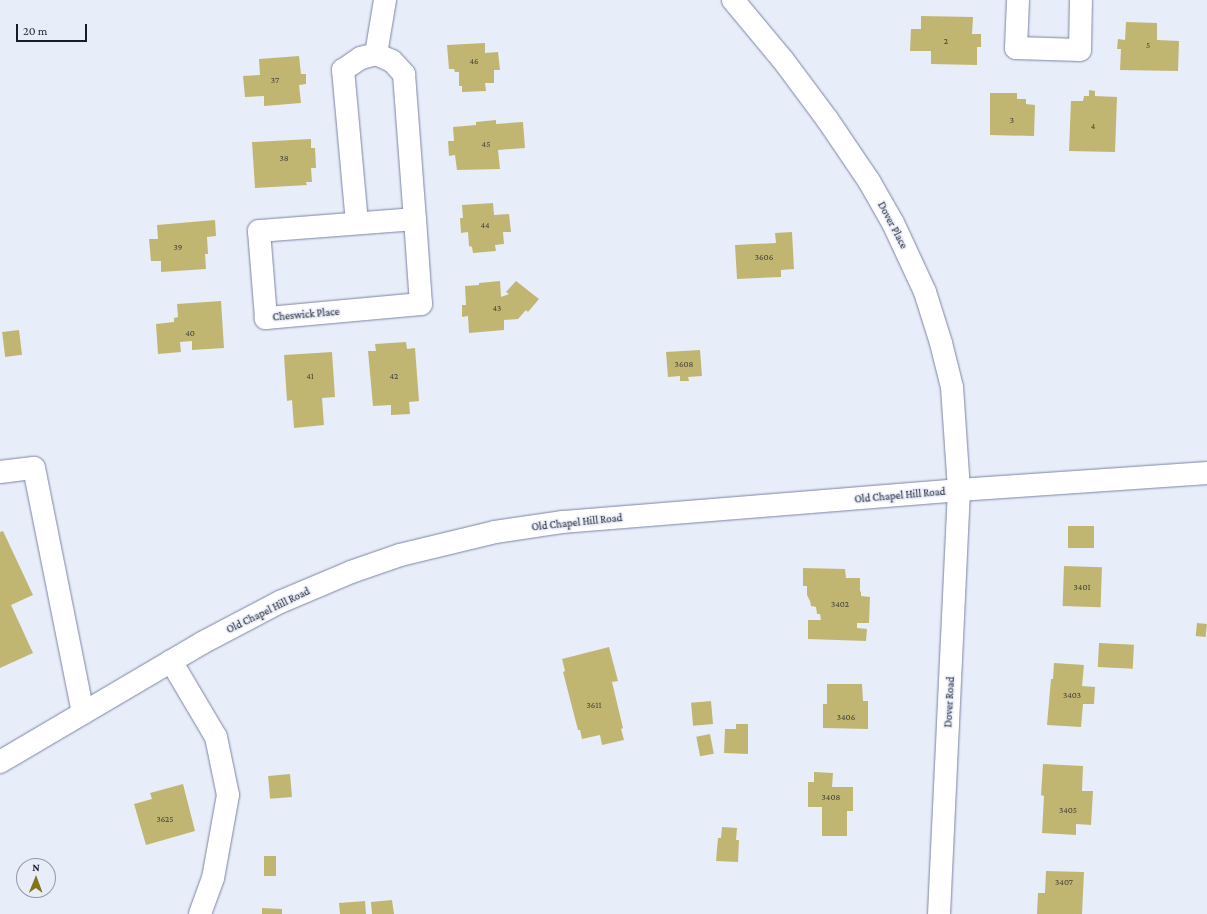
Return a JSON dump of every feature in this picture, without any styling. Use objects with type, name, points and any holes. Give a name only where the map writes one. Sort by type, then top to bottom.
[{"type":"street","points":[[357,223],[343,70],[361,58],[376,54],[385,0]]},
{"type":"street","name":"Dover Place","points":[[733,0],[783,60],[832,125],[869,181],[893,223],[914,266],[934,317],[952,387],[959,490]]},
{"type":"street","points":[[1018,0],[1016,48],[1080,50],[1081,0]]},
{"type":"street","name":"Cheswick Place","points":[[376,54],[392,61],[404,74],[415,219],[421,304],[266,318],[259,231],[415,219]]},
{"type":"street","points":[[0,472],[34,468],[83,713]]},
{"type":"street","name":"Old Chapel Hill Road","points":[[0,762],[171,661],[280,602],[351,572],[400,555],[495,532],[563,522],[959,490],[1207,473]]},
{"type":"street","name":"Dover Road","points":[[940,914],[959,490]]},
{"type":"street","points":[[171,661],[216,737],[228,795],[213,878],[200,914]]},
{"type":"building","points":[[921,16],[973,17],[972,34],[981,34],[981,47],[977,47],[977,65],[931,64],[931,51],[910,51],[911,29],[921,29]]},
{"type":"building","points":[[1126,22],[1157,23],[1157,40],[1179,41],[1178,71],[1120,70],[1121,49],[1117,49],[1118,39],[1125,40]]},
{"type":"building","points":[[485,43],[485,53],[498,52],[500,70],[494,70],[494,83],[485,83],[486,91],[462,92],[462,86],[459,86],[459,72],[455,72],[454,69],[449,69],[447,45]]},
{"type":"building","points":[[299,56],[301,74],[306,74],[306,84],[299,85],[301,103],[264,106],[264,96],[245,97],[243,76],[260,75],[259,59]]},
{"type":"building","points":[[1089,90],[1095,91],[1095,96],[1117,97],[1115,152],[1069,151],[1071,101],[1083,101],[1084,96],[1089,96]]},
{"type":"building","points":[[990,93],[1017,93],[1017,99],[1026,99],[1026,104],[1035,105],[1034,136],[990,135]]},
{"type":"building","points":[[496,120],[496,124],[523,122],[525,148],[498,150],[500,169],[457,170],[455,155],[449,156],[448,141],[454,141],[453,127],[476,125],[476,122]]},
{"type":"building","points":[[311,139],[311,148],[315,148],[316,168],[311,168],[312,182],[306,182],[307,185],[255,188],[252,142]]},
{"type":"building","points":[[493,203],[494,215],[509,214],[511,232],[503,232],[504,244],[495,245],[496,251],[473,253],[472,247],[469,246],[468,232],[461,233],[460,218],[463,218],[462,205]]},
{"type":"building","points":[[215,220],[216,236],[207,237],[208,254],[205,254],[206,269],[161,272],[161,261],[151,261],[149,239],[158,239],[157,225]]},
{"type":"building","points":[[792,232],[794,269],[781,270],[781,277],[737,279],[735,245],[776,243],[775,233]]},
{"type":"building","points":[[500,281],[501,297],[509,294],[506,292],[516,281],[539,299],[528,312],[526,310],[518,319],[504,320],[504,330],[469,333],[468,316],[462,317],[462,305],[466,305],[465,286]]},
{"type":"building","points":[[221,301],[224,348],[192,350],[192,341],[180,342],[181,352],[158,354],[156,324],[174,322],[174,318],[178,317],[177,304]]},
{"type":"building","points":[[19,330],[22,355],[5,357],[2,332]]},
{"type":"building","points":[[406,342],[407,349],[415,348],[419,401],[409,402],[410,414],[391,415],[391,405],[373,406],[368,351],[376,351],[375,344]]},
{"type":"building","points":[[700,350],[702,376],[688,377],[689,381],[680,381],[680,376],[668,377],[666,352]]},
{"type":"building","points":[[332,352],[335,397],[322,398],[324,425],[294,428],[292,400],[287,401],[284,355]]},
{"type":"building","points":[[1068,526],[1094,526],[1094,548],[1068,548]]},
{"type":"building","points":[[3,531],[33,595],[11,605],[33,653],[0,668],[0,532]]},
{"type":"building","points":[[1064,566],[1102,567],[1101,607],[1063,606]]},
{"type":"building","points":[[803,568],[845,569],[846,578],[860,578],[861,596],[870,597],[869,623],[857,623],[857,628],[867,629],[866,641],[808,639],[808,620],[821,620],[820,614],[817,614],[816,607],[811,606],[807,595],[807,586],[803,586]]},
{"type":"building","points":[[1197,623],[1207,624],[1206,637],[1196,636]]},
{"type":"building","points":[[1099,643],[1134,645],[1133,669],[1098,667]]},
{"type":"building","points":[[609,647],[618,681],[612,682],[623,728],[621,729],[624,740],[602,745],[600,735],[582,739],[580,730],[578,730],[563,672],[565,671],[562,659]]},
{"type":"building","points":[[1054,663],[1084,665],[1082,686],[1095,687],[1094,704],[1083,704],[1081,727],[1047,725]]},
{"type":"building","points":[[827,684],[862,684],[863,701],[868,701],[868,729],[823,728],[823,704],[827,704]]},
{"type":"building","points":[[711,701],[713,724],[693,726],[691,703]]},
{"type":"building","points":[[736,724],[748,724],[748,754],[724,753],[725,729],[736,729]]},
{"type":"building","points":[[710,734],[714,754],[700,756],[696,737]]},
{"type":"building","points":[[1043,764],[1083,766],[1082,791],[1093,791],[1091,825],[1076,824],[1076,835],[1042,833],[1044,796],[1041,795]]},
{"type":"building","points":[[814,772],[833,773],[832,787],[853,787],[853,811],[847,811],[847,836],[822,836],[822,807],[808,807],[808,782],[814,782]]},
{"type":"building","points":[[290,774],[292,797],[270,799],[268,776]]},
{"type":"building","points":[[183,784],[195,831],[146,845],[134,804],[152,799],[150,793]]},
{"type":"building","points":[[722,827],[737,828],[736,840],[739,840],[738,862],[716,861],[718,838],[721,838]]},
{"type":"building","points":[[264,856],[276,856],[276,876],[264,876]]},
{"type":"building","points":[[1046,871],[1084,872],[1082,914],[1037,914],[1038,893],[1045,893]]},
{"type":"building","points":[[392,900],[394,914],[372,914],[371,902]]},
{"type":"building","points":[[365,901],[366,914],[340,914],[339,903]]},
{"type":"building","points":[[262,908],[282,909],[282,914],[262,914]]}]
